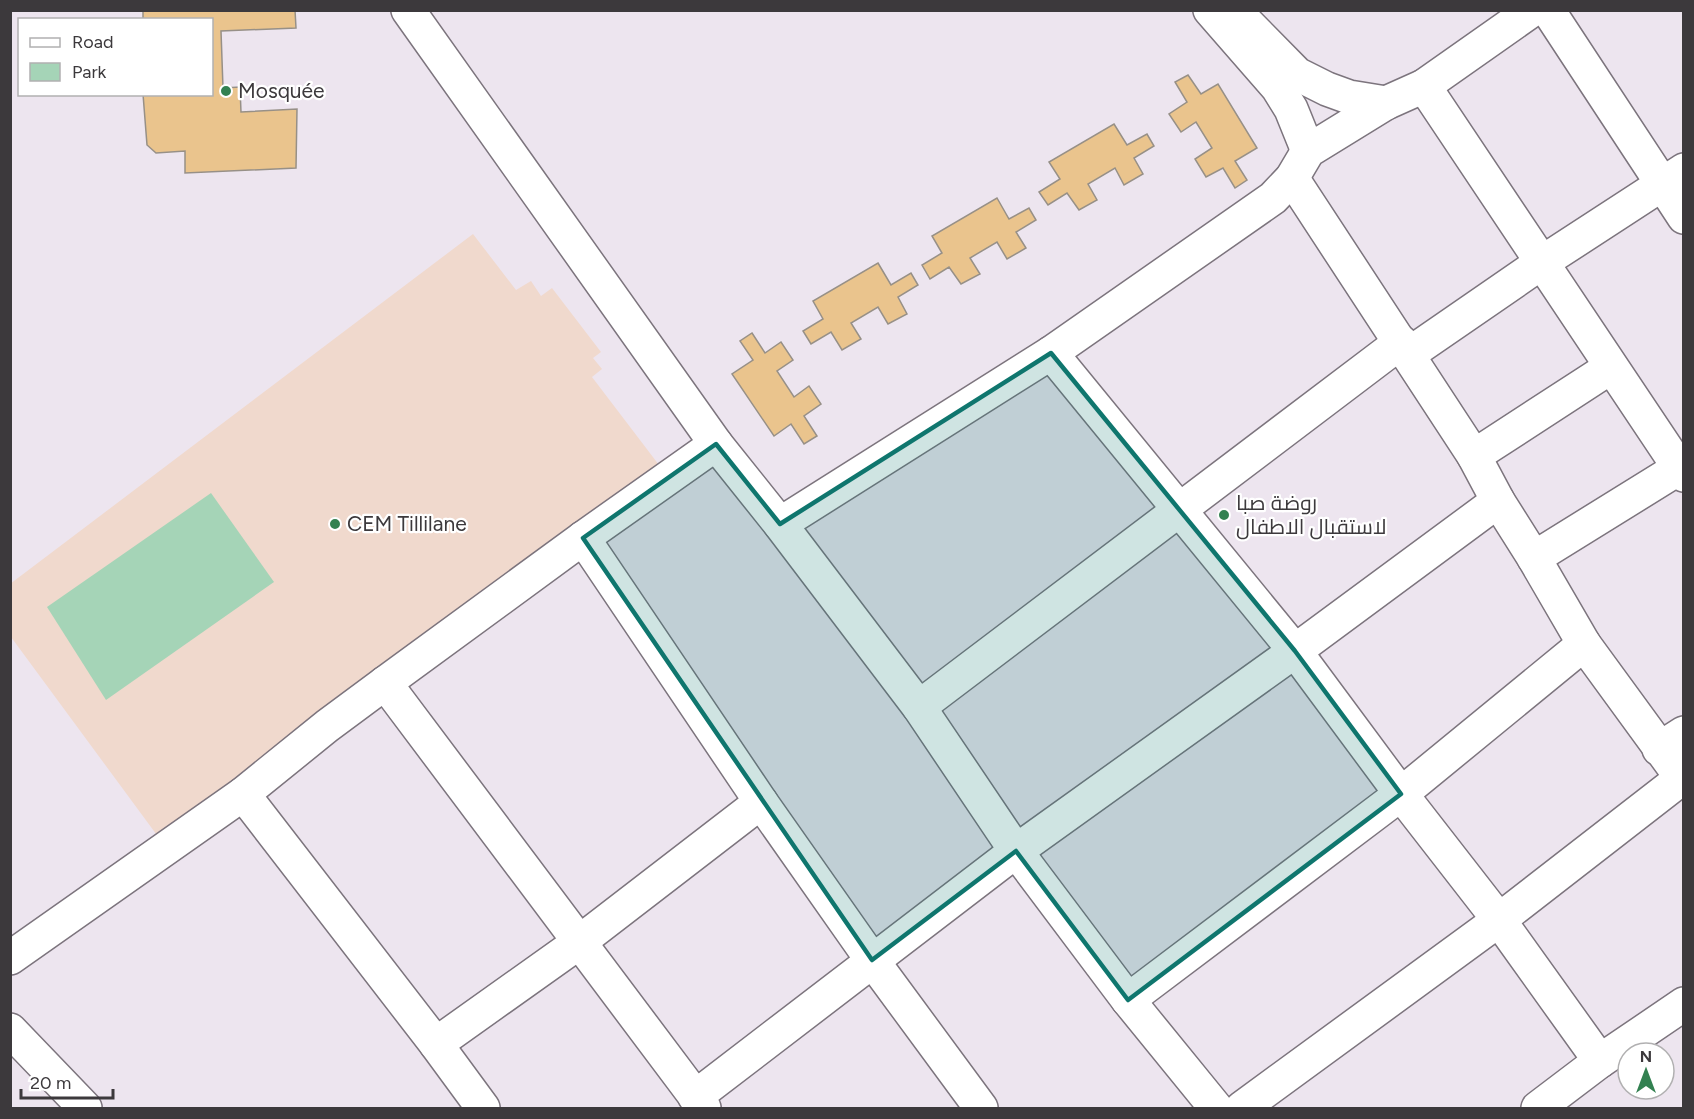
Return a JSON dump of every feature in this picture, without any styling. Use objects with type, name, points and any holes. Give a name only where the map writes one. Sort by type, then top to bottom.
[{"type":"street","points":[[408,10],[716,444],[919,707],[1016,851],[1128,1000],[1216,1108]]},
{"type":"street","points":[[1210,10],[1278,88],[1291,110],[1308,150]]},
{"type":"street","points":[[1234,10],[1297,74],[1326,89],[1349,97],[1386,103]]},
{"type":"street","points":[[780,524],[1051,353],[1273,198],[1292,178],[1308,150],[1386,103],[1424,86],[1532,10]]},
{"type":"street","points":[[1548,10],[1673,177],[1683,217]]},
{"type":"street","points":[[1424,86],[1611,367],[1682,469],[1534,558]]},
{"type":"street","points":[[919,707],[1179,509],[1405,348],[1673,177]]},
{"type":"street","points":[[1242,1108],[1499,920],[1682,779],[1671,741],[1584,644],[1534,558],[1497,501],[1474,456],[1292,178]]},
{"type":"street","points":[[1051,353],[1295,651],[1401,794],[1499,920],[1600,1061]]},
{"type":"street","points":[[1474,456],[1611,367]]},
{"type":"street","points":[[10,958],[243,794],[327,726],[385,683],[716,444]]},
{"type":"street","points":[[385,683],[699,1103],[872,960],[1016,851],[1295,651],[1497,501]]},
{"type":"street","points":[[583,538],[761,802],[974,1106]]},
{"type":"street","points":[[1128,1000],[1401,794],[1584,644]]},
{"type":"street","points":[[243,794],[483,1108]]},
{"type":"street","points":[[436,1044],[578,942],[761,802]]},
{"type":"street","points":[[1538,1108],[1600,1061],[1683,1004]]},
{"type":"street","points":[[10,1030],[85,1108]]},
{"type":"highlighted area","points":[[1051,353],[1295,651],[1401,794],[1128,1000],[1016,851],[872,960],[583,538],[716,444],[780,524]]},
{"type":"shaded area","name":"CEM Tillilane","points":[[473,234],[516,290],[531,281],[541,296],[552,288],[601,352],[593,358],[602,369],[592,377],[659,465],[162,842],[11,637],[10,584]]},
{"type":"green space","points":[[211,493],[274,582],[106,700],[47,607]]},
{"type":"building","name":"Mosquée","points":[[143,10],[295,10],[296,28],[221,31],[223,88],[240,87],[241,112],[297,109],[296,168],[185,173],[185,151],[156,153],[147,145],[143,96],[213,96],[213,18],[143,18]]},
{"type":"building","points":[[1188,75],[1201,94],[1218,84],[1257,148],[1235,161],[1247,180],[1235,188],[1223,168],[1206,177],[1195,159],[1212,148],[1196,122],[1181,132],[1169,114],[1187,102],[1175,82]]},
{"type":"building","points":[[1114,124],[1127,145],[1147,134],[1154,146],[1134,158],[1143,174],[1124,185],[1115,168],[1088,184],[1097,200],[1079,210],[1067,193],[1048,205],[1039,192],[1060,179],[1049,162]]},
{"type":"building","points":[[997,198],[1009,219],[1029,208],[1036,220],[1016,232],[1026,248],[1007,259],[997,242],[970,258],[980,274],[961,284],[949,267],[930,279],[922,265],[942,253],[932,236]]},
{"type":"building","points":[[878,263],[891,285],[911,273],[918,285],[898,297],[907,314],[888,324],[878,307],[851,323],[861,339],[842,350],[831,332],[811,344],[803,331],[823,319],[813,301]]},
{"type":"building","points":[[752,333],[765,353],[781,342],[793,360],[777,371],[794,397],[809,386],[821,404],[804,416],[817,436],[804,444],[791,424],[774,436],[732,374],[753,360],[740,341]]},
{"type":"place","name":"Mosquée","points":[[226,91]]},
{"type":"place","name":"روضة صبا لاستقبال الاطفال","points":[[1224,515]]},
{"type":"place","name":"CEM Tillilane","points":[[335,524]]}]
